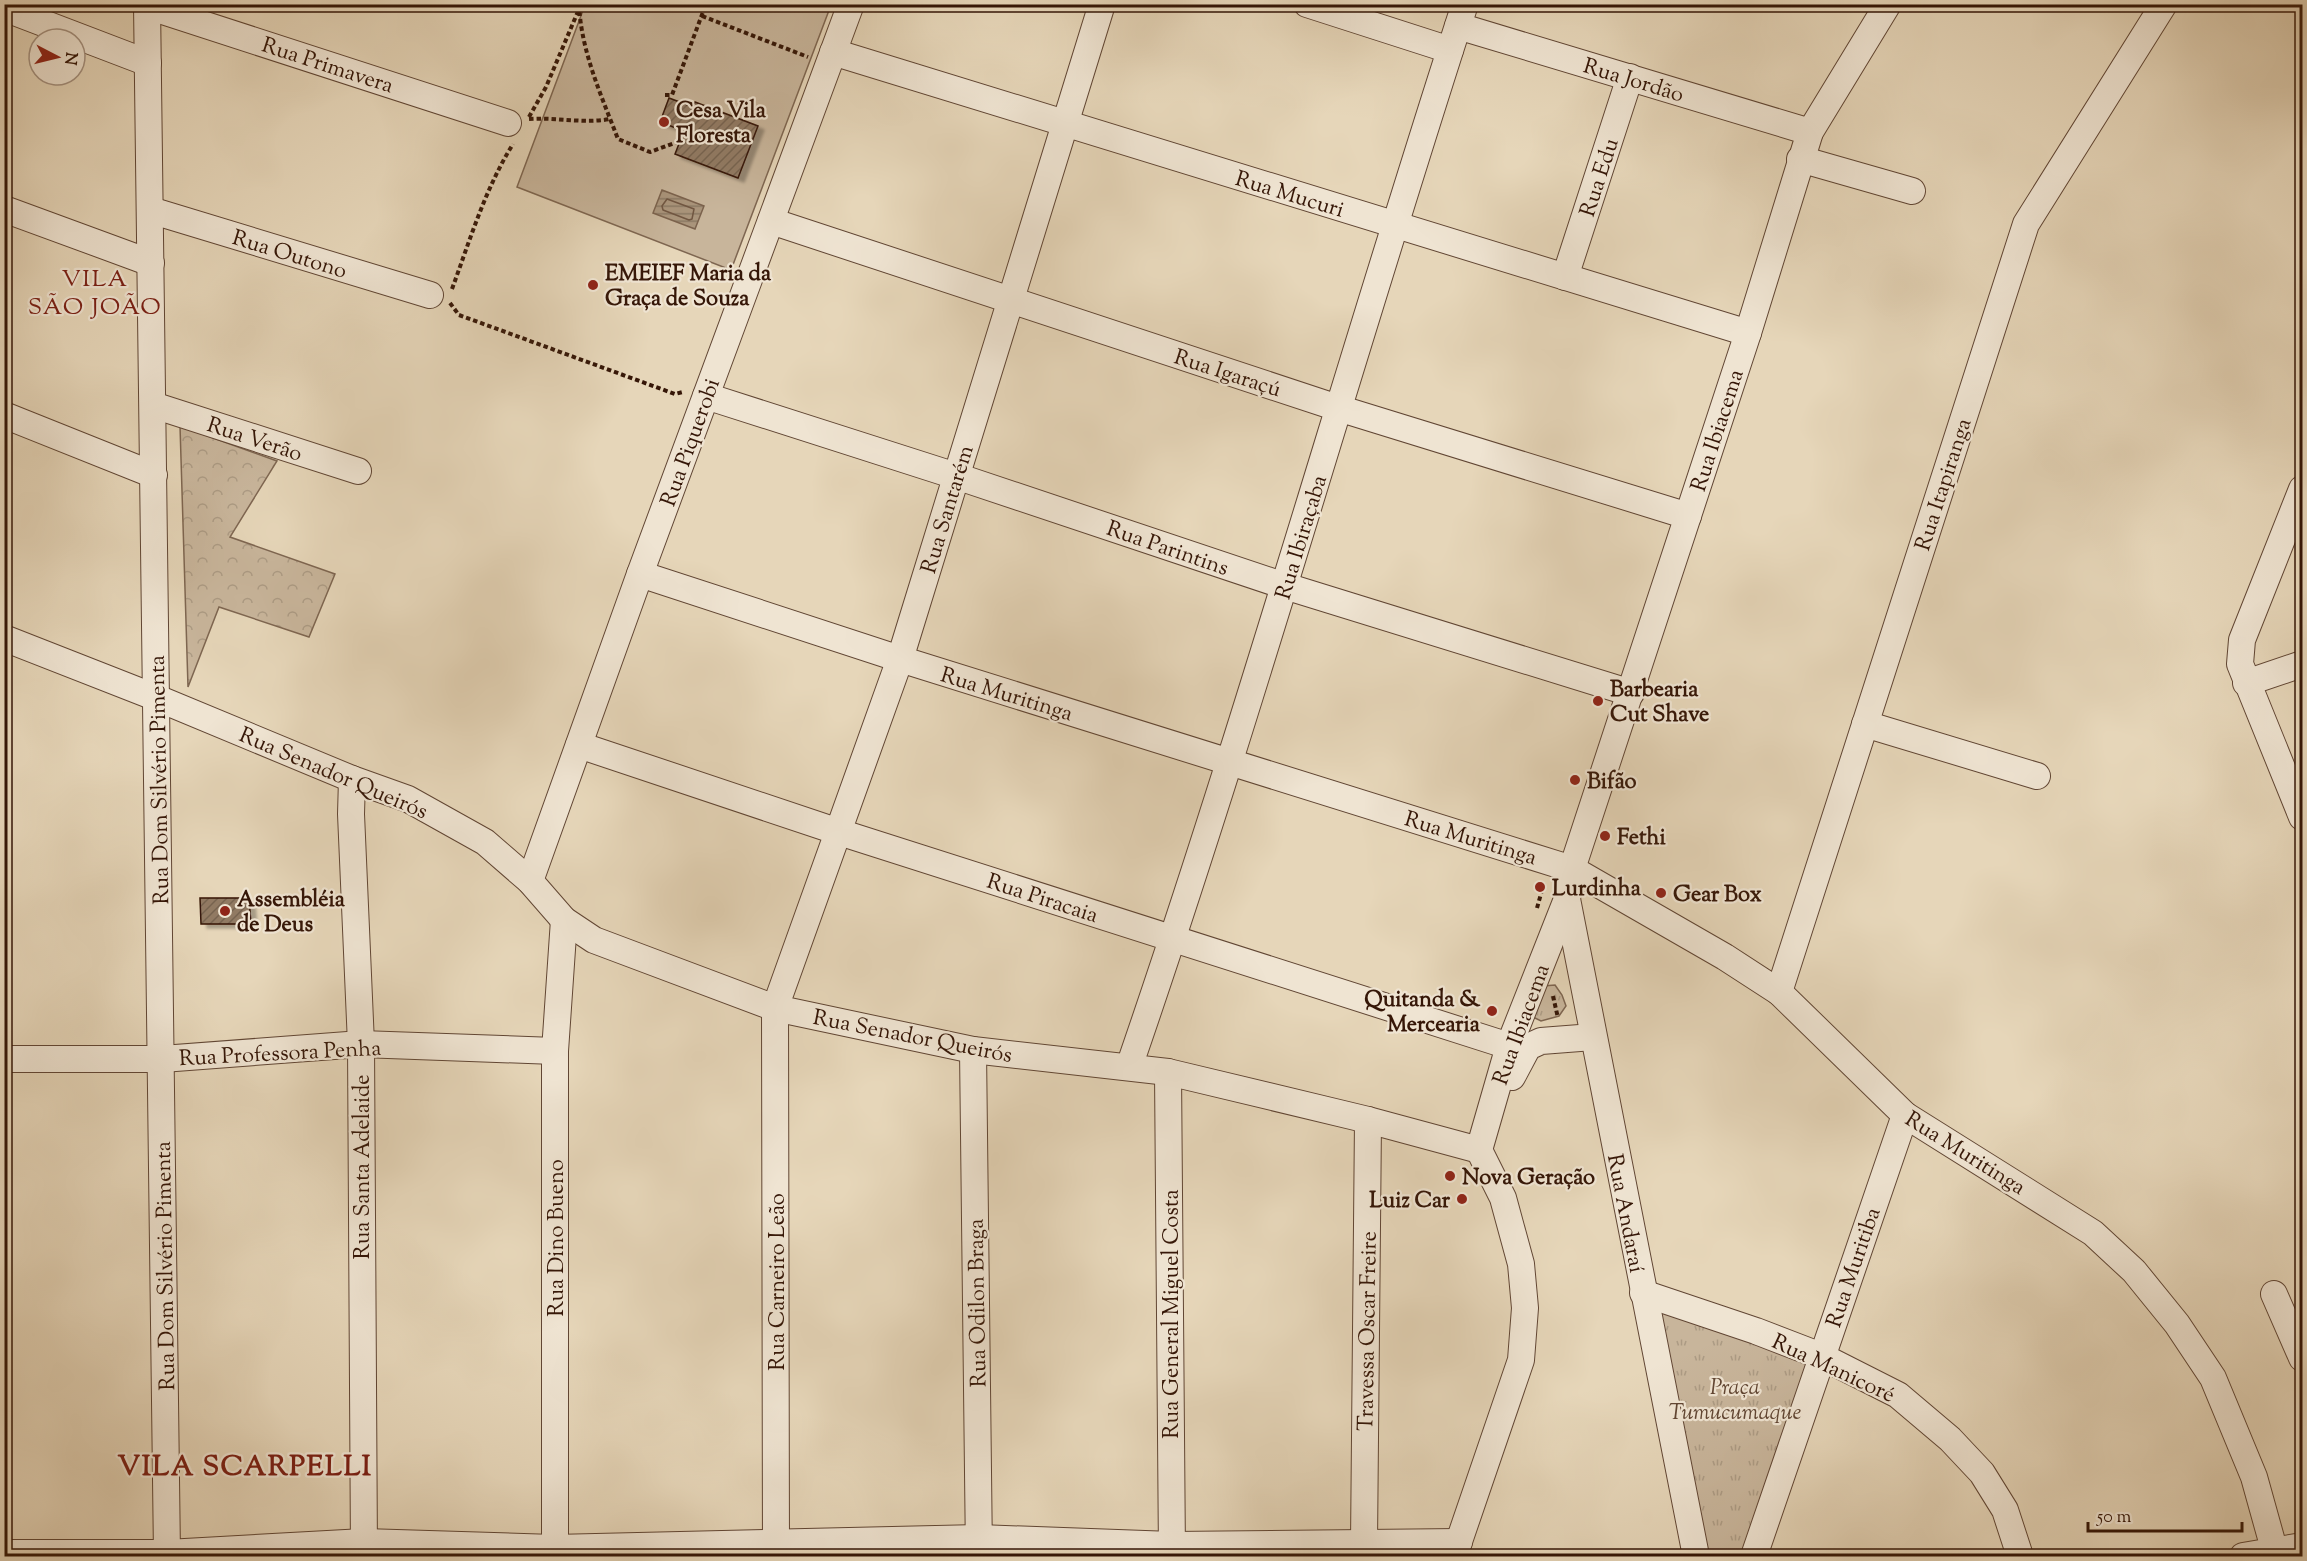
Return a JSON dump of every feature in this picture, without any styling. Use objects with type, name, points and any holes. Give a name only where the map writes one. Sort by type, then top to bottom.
[{"type":"street","name":"Rua Piquerobi","points":[[530,881],[640,574],[851,4]]},
{"type":"street","name":"Rua Santarém","points":[[775,1008],[900,659],[1102,4]]},
{"type":"street","name":"Rua Jordão","points":[[1307,4],[1458,27],[1810,132]]},
{"type":"street","name":"Rua Ibiacema","points":[[1572,869],[1748,333],[1800,159],[1810,132],[1888,4]]},
{"type":"street","name":"Rua Itapiranga","points":[[1779,992],[2026,224],[2164,4]]},
{"type":"street","name":"Rua Dom Silvério Pimenta","points":[[147,5],[167,1555]]},
{"type":"street","name":"Rua Primavera","points":[[147,5],[519,127]]},
{"type":"street","points":[[4,8],[148,63]]},
{"type":"street","name":"Rua Ibiraçaba","points":[[1129,1067],[1174,939],[1458,27]]},
{"type":"street","name":"Rua Mucuri","points":[[831,58],[1065,123],[1748,333]]},
{"type":"street","name":"Rua Edu","points":[[1565,277],[1630,77]]},
{"type":"street","points":[[1800,159],[1912,191]]},
{"type":"street","points":[[4,209],[151,263]]},
{"type":"street","name":"Rua Outono","points":[[150,210],[439,298]]},
{"type":"street","name":"Rua Igaraçú","points":[[771,221],[1338,408],[1688,516]]},
{"type":"street","name":"Rua Parintins","points":[[706,396],[956,476],[1285,586],[1631,693]]},
{"type":"street","name":"Rua Verão","points":[[153,405],[358,471]]},
{"type":"street","points":[[4,415],[154,475]]},
{"type":"street","points":[[2302,489],[2242,640],[2240,664],[2302,817]]},
{"type":"street","name":"Rua Muritinga","points":[[640,574],[900,659],[1572,869],[1725,957],[1779,992],[1905,1115],[2093,1233],[2134,1271],[2177,1324],[2213,1378],[2254,1478],[2275,1553]]},
{"type":"street","name":"Rua Senador Queirós","points":[[4,638],[157,698],[352,779],[408,799],[485,842],[530,881],[564,920],[594,940],[775,1008],[973,1050],[1168,1072],[1368,1120],[1479,1150]]},
{"type":"street","points":[[2246,683],[2302,664]]},
{"type":"street","points":[[1865,724],[2037,776]]},
{"type":"street","name":"Rua Piracaia","points":[[579,745],[839,832],[1509,1046]]},
{"type":"street","name":"Rua Santa Adelaide","points":[[352,779],[351,814],[361,1044],[364,1549]]},
{"type":"street","name":"Rua Andaraí","points":[[1572,869],[1567,899],[1696,1557]]},
{"type":"street","name":"Rua Ibiacema","points":[[1479,1150],[1509,1046],[1567,899]]},
{"type":"street","name":"Rua Dino Bueno","points":[[555,1552],[555,1051],[564,920]]},
{"type":"street","name":"Rua Carneiro Leão","points":[[775,1008],[776,1549]]},
{"type":"street","points":[[1494,1098],[1505,1093],[1528,1047],[1541,1041],[1593,1036]]},
{"type":"street","name":"Rua Professora Penha","points":[[4,1059],[162,1059],[361,1044],[555,1051]]},
{"type":"street","name":"Rua Odilon Braga","points":[[973,1050],[979,1547]]},
{"type":"street","name":"Rua General Miguel Costa","points":[[1168,1072],[1172,1551]]},
{"type":"street","name":"Rua Muritiba","points":[[1754,1557],[1905,1115]]},
{"type":"street","name":"Travessa Oscar Freire","points":[[1364,1543],[1368,1120]]},
{"type":"street","points":[[4,1553],[167,1555],[364,1549],[555,1552],[979,1547],[1172,1551],[1364,1543],[1456,1549],[1521,1360],[1525,1308],[1521,1264],[1503,1198],[1479,1150]]},
{"type":"street","name":"Rua Manicoré","points":[[1643,1293],[1706,1313],[1821,1356],[1898,1395],[1950,1439],[1982,1473],[2005,1510],[2020,1557]]},
{"type":"street","points":[[2274,1294],[2302,1358]]},
{"type":"street","points":[[2243,1557],[2275,1553],[2302,1546]]},
{"type":"path","points":[[665,95],[672,95],[706,4]]},
{"type":"path","points":[[579,7],[546,87],[519,127],[439,298],[459,315],[653,387],[675,394],[689,391],[706,396]]},
{"type":"path","points":[[579,7],[582,36],[589,61],[618,139],[650,152],[680,141]]},
{"type":"path","points":[[702,16],[831,58]]},
{"type":"path","points":[[519,127],[550,117],[592,122],[610,119]]},
{"type":"green space","name":"Cesa Vila Floresta","points":[[585,5],[831,5],[731,270],[517,187]]},
{"type":"green space","points":[[180,426],[277,461],[230,537],[335,574],[309,637],[219,607],[188,687]]},
{"type":"green space","points":[[1555,985],[1566,1006],[1559,1016],[1541,1021],[1533,1017],[1543,986]]},
{"type":"green space","name":"Praça Tumucumaque","points":[[1657,1308],[1810,1361],[1745,1556],[1702,1556]]},
{"type":"water","points":[[662,190],[704,206],[695,229],[653,213]]},
{"type":"building","points":[[669,98],[693,107],[695,102],[758,126],[738,178],[675,154],[684,131],[660,122]]},
{"type":"building","name":"Assembléia de Deus","points":[[200,898],[249,898],[251,924],[201,924]]},
{"type":"place","name":"Cesa Vila Floresta","points":[[664,122]]},
{"type":"place","name":"EMEIEF Maria da Graça de Souza","points":[[593,285]]},
{"type":"place","name":"Barbearia Cut Shave","points":[[1598,701]]},
{"type":"place","name":"Bifão","points":[[1575,780]]},
{"type":"place","name":"Fethi","points":[[1605,836]]},
{"type":"place","name":"Lurdinha","points":[[1540,887]]},
{"type":"place","name":"Gear Box","points":[[1661,893]]},
{"type":"place","name":"Assembléia de Deus","points":[[225,911]]},
{"type":"place","name":"Quitanda & Mercearia","points":[[1492,1011]]},
{"type":"place","name":"Nova Geração","points":[[1450,1176]]},
{"type":"place","name":"Luiz Car","points":[[1462,1199]]},
{"type":"district","name":"VILA SÃO JOÃO","points":[[95,292]]},
{"type":"district","name":"VILA SCARPELLI","points":[[245,1465]]}]
